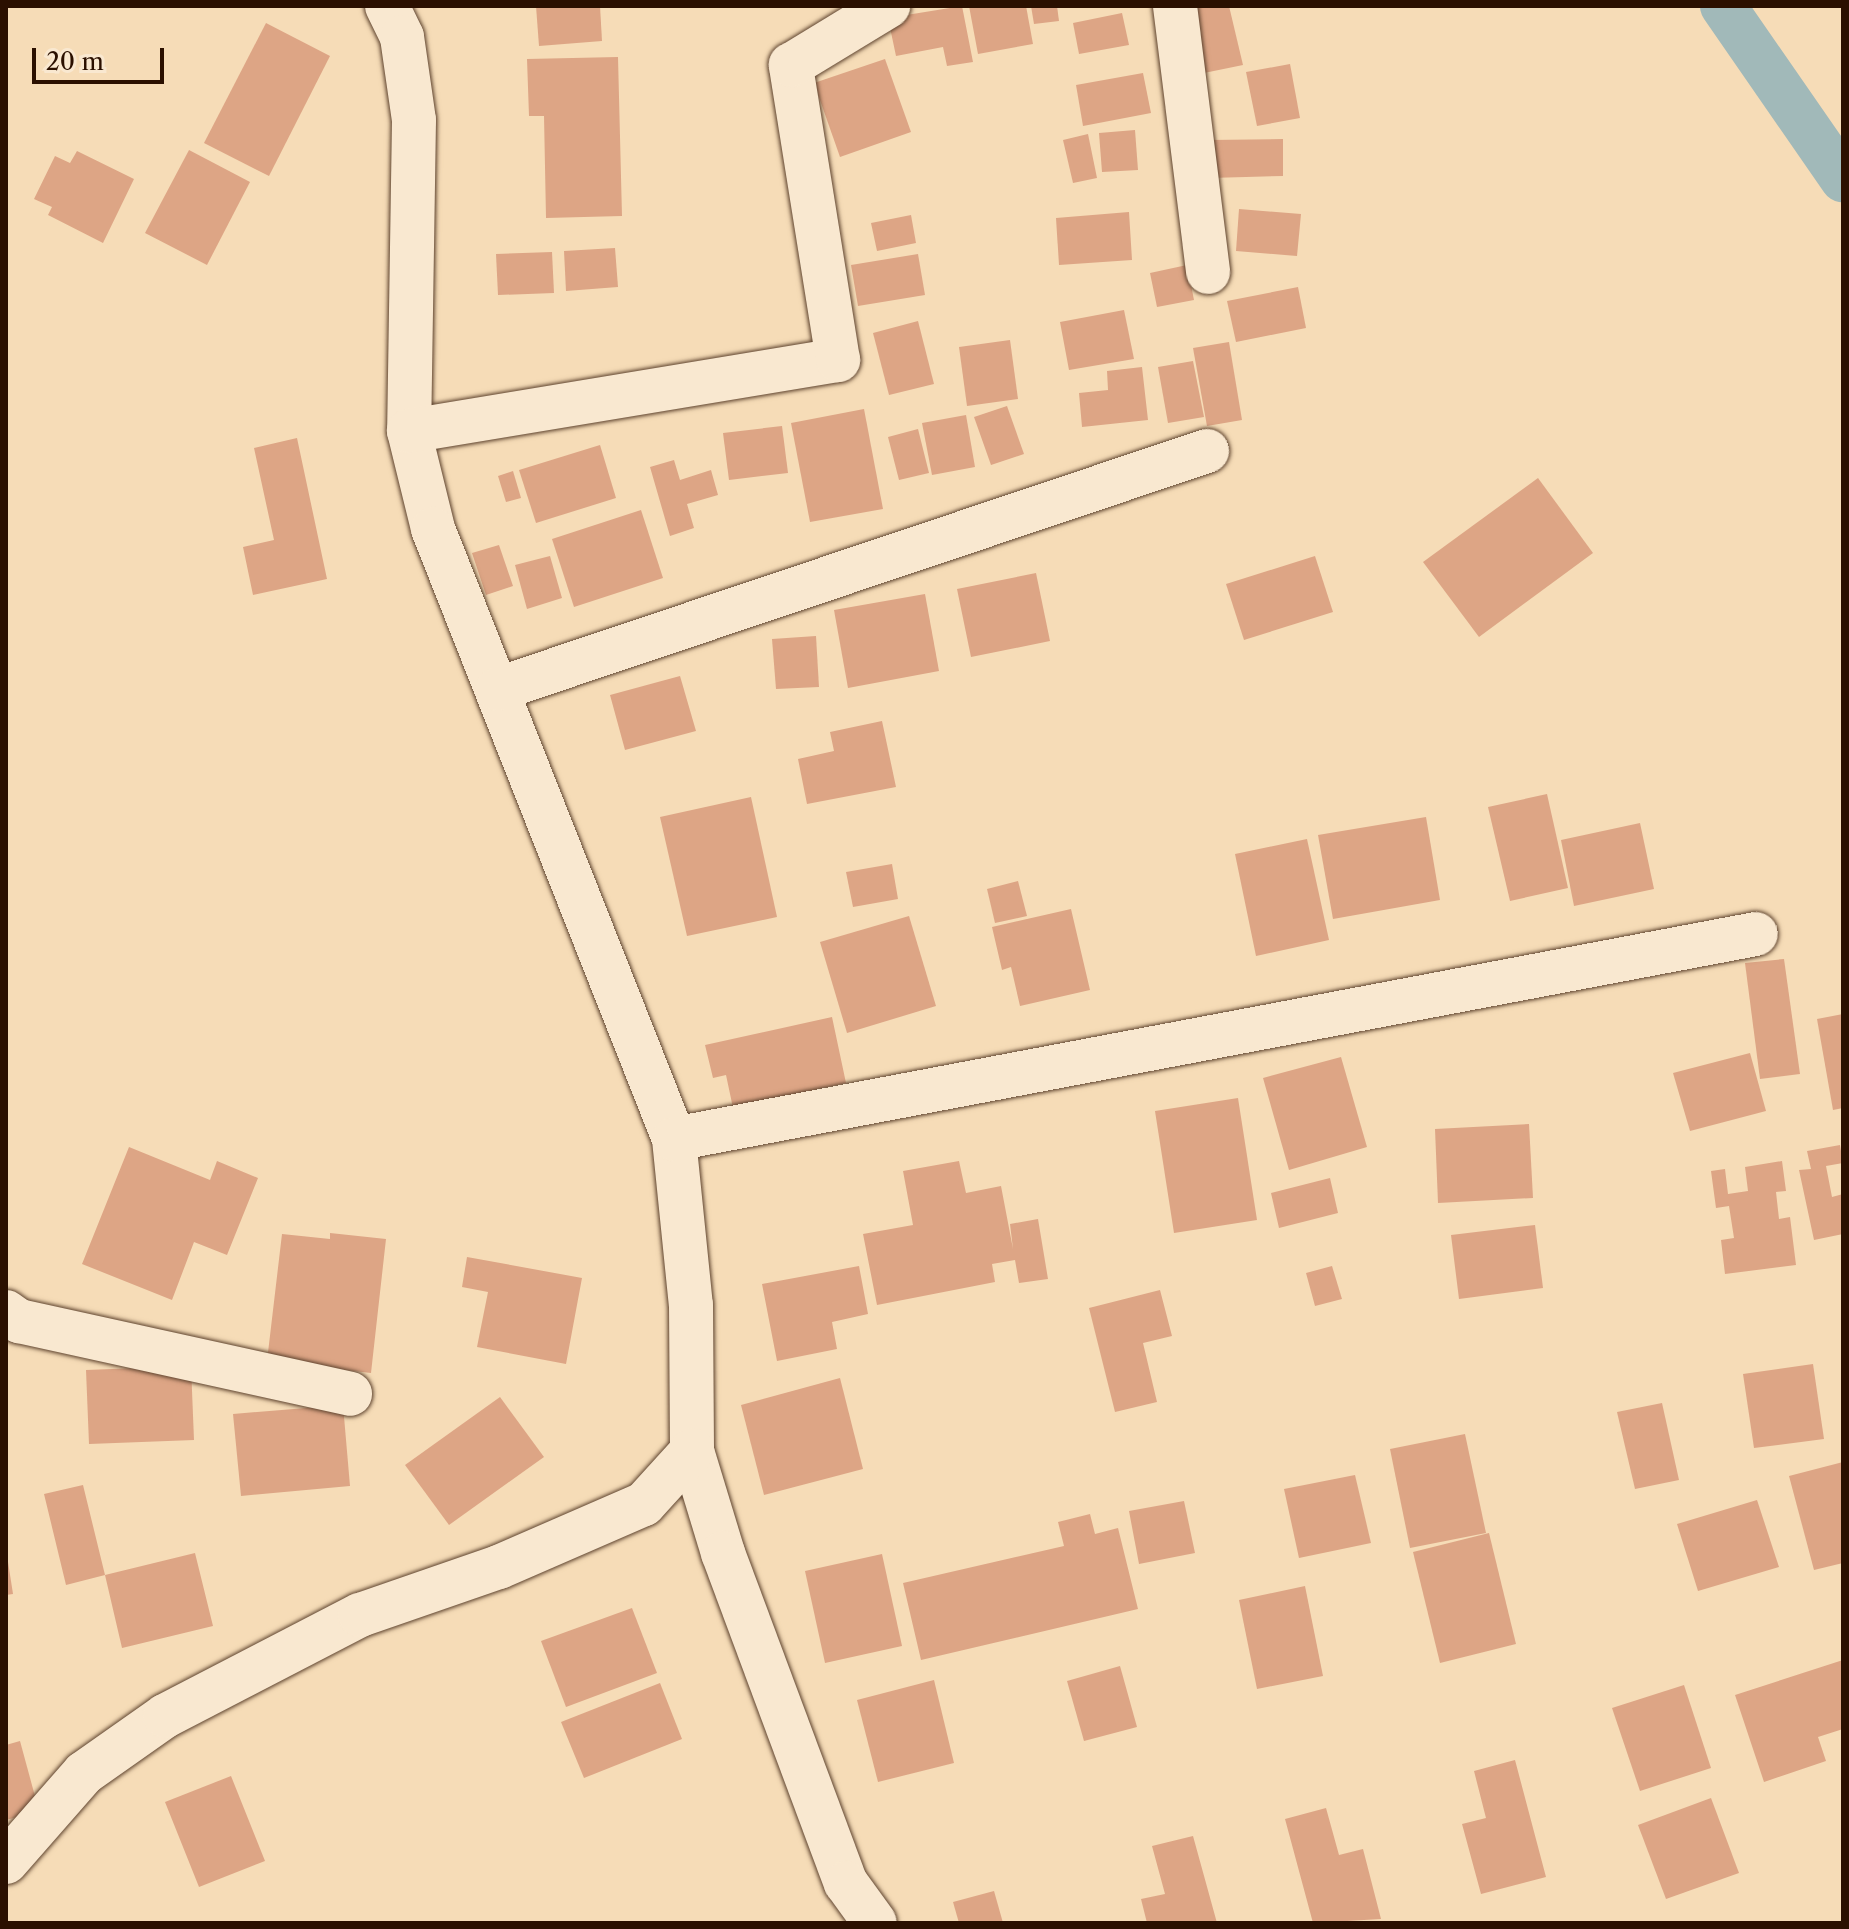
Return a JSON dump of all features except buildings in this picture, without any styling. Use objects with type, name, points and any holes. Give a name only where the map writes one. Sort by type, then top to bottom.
[{"type":"street","points":[[387,6],[402,37],[414,120],[409,431],[433,529],[674,1139],[691,1305],[692,1451],[723,1553],[846,1883],[875,1923]]},
{"type":"street","points":[[409,431],[838,360],[791,65],[888,6]]},
{"type":"street","points":[[1175,6],[1208,272]]},
{"type":"street","points":[[498,689],[1207,451]]},
{"type":"street","points":[[674,1139],[1756,934]]},
{"type":"street","points":[[6,1312],[19,1321],[350,1394]]},
{"type":"street","points":[[6,1862],[84,1773],[165,1716],[360,1615],[499,1567],[644,1504],[692,1451]]},
{"type":"waterway","points":[[1723,6],[1843,179]]}]
